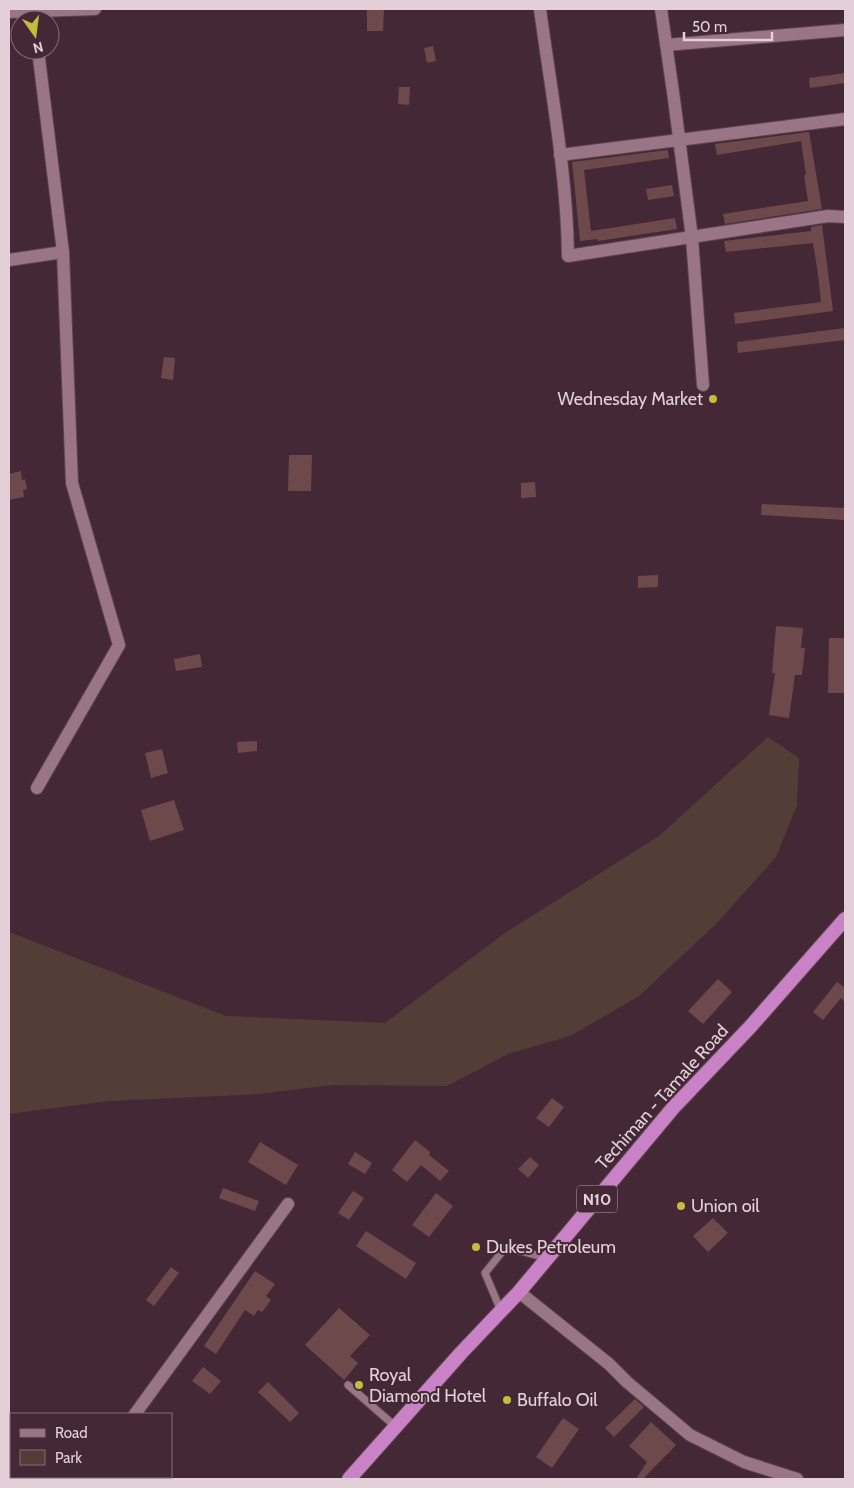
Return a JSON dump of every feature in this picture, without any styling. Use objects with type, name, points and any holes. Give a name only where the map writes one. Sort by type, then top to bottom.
[{"type":"highway","name":"Techiman - Tamale Road","points":[[349,1479],[519,1292],[673,1108],[751,1026],[845,919]]},
{"type":"street","points":[[60,13],[95,9]]},
{"type":"street","points":[[540,9],[560,155],[568,226],[568,256],[828,216],[845,217]]},
{"type":"street","points":[[660,9],[692,238],[703,385]]},
{"type":"street","points":[[666,45],[845,30]]},
{"type":"street","points":[[37,788],[119,645],[72,483],[63,252],[39,60]]},
{"type":"street","points":[[560,155],[845,119]]},
{"type":"street","points":[[9,260],[63,252]]},
{"type":"street","points":[[136,1413],[288,1204]]},
{"type":"street","points":[[519,1292],[610,1364],[627,1382],[690,1435],[744,1462],[797,1479]]},
{"type":"lane","points":[[501,1311],[485,1273],[506,1247],[547,1258]]},
{"type":"lane","points":[[348,1385],[396,1427]]},
{"type":"green space","points":[[768,737],[799,758],[797,805],[776,857],[716,924],[639,996],[570,1036],[508,1054],[447,1086],[332,1085],[259,1094],[108,1101],[9,1114],[9,932],[226,1016],[385,1023],[505,933],[659,836]]},
{"type":"building","points":[[367,9],[384,9],[383,31],[367,31]]},
{"type":"building","points":[[433,46],[436,61],[427,63],[424,48]]},
{"type":"building","points":[[845,73],[845,83],[810,88],[809,78]]},
{"type":"building","points":[[399,87],[410,87],[409,105],[398,104]]},
{"type":"building","points":[[809,132],[822,209],[725,224],[723,214],[808,201],[804,175],[806,175],[801,141],[717,155],[715,144]]},
{"type":"building","points":[[668,150],[669,158],[584,170],[591,231],[675,218],[677,229],[598,241],[597,239],[580,241],[572,162]]},
{"type":"building","points":[[672,185],[674,196],[648,200],[646,189]]},
{"type":"building","points":[[822,225],[833,311],[735,324],[734,313],[821,302],[818,274],[813,243],[726,252],[724,241],[811,231],[811,227]]},
{"type":"building","points":[[845,328],[845,340],[738,353],[737,342]]},
{"type":"building","points":[[164,357],[175,358],[173,380],[161,378]]},
{"type":"building","points":[[289,455],[312,455],[311,491],[288,491]]},
{"type":"building","points":[[21,471],[22,480],[25,479],[27,489],[23,490],[24,497],[9,500],[9,474]]},
{"type":"building","points":[[535,482],[536,497],[521,498],[521,483]]},
{"type":"building","points":[[762,504],[845,508],[845,520],[761,515]]},
{"type":"building","points":[[658,575],[658,587],[638,588],[638,576]]},
{"type":"building","points":[[776,626],[803,628],[801,648],[805,648],[802,675],[795,675],[789,718],[769,715],[775,673],[772,673]]},
{"type":"building","points":[[829,638],[845,638],[845,693],[828,693]]},
{"type":"building","points":[[200,654],[202,667],[176,671],[174,659]]},
{"type":"building","points":[[257,741],[257,751],[238,753],[237,742]]},
{"type":"building","points":[[162,749],[168,773],[151,778],[145,753]]},
{"type":"building","points":[[174,800],[184,830],[150,841],[141,810]]},
{"type":"building","points":[[718,979],[732,992],[703,1024],[688,1011]]},
{"type":"building","points":[[837,982],[845,988],[845,1002],[841,998],[823,1020],[813,1012]]},
{"type":"building","points":[[552,1098],[564,1107],[549,1127],[536,1118]]},
{"type":"building","points":[[415,1140],[430,1152],[429,1155],[449,1171],[440,1181],[421,1165],[407,1182],[392,1170]]},
{"type":"building","points":[[260,1142],[298,1165],[286,1185],[248,1162]]},
{"type":"building","points":[[355,1152],[372,1163],[365,1174],[348,1164]]},
{"type":"building","points":[[530,1157],[539,1165],[528,1178],[518,1169]]},
{"type":"building","points":[[223,1188],[259,1201],[255,1211],[219,1198]]},
{"type":"building","points":[[353,1191],[364,1198],[349,1220],[338,1213]]},
{"type":"building","points":[[436,1193],[453,1206],[429,1237],[412,1225]]},
{"type":"building","points":[[713,1218],[728,1233],[708,1252],[693,1236]]},
{"type":"building","points":[[366,1231],[416,1263],[406,1279],[356,1246]]},
{"type":"building","points":[[171,1267],[179,1273],[154,1306],[146,1300]]},
{"type":"building","points":[[255,1271],[275,1284],[266,1296],[271,1300],[262,1312],[258,1310],[254,1316],[245,1310],[216,1354],[204,1346]]},
{"type":"building","points":[[339,1308],[370,1335],[350,1356],[358,1363],[344,1380],[305,1345]]},
{"type":"building","points":[[203,1367],[221,1381],[210,1394],[192,1381]]},
{"type":"building","points":[[268,1382],[299,1413],[290,1422],[258,1392]]},
{"type":"building","points":[[635,1399],[644,1407],[614,1437],[605,1428]]},
{"type":"building","points":[[563,1418],[579,1429],[552,1468],[536,1457]]},
{"type":"building","points":[[651,1422],[676,1445],[643,1479],[636,1479],[647,1462],[629,1446]]},
{"type":"place","name":"Wednesday Market","points":[[713,399]]},
{"type":"place","name":"Union oil","points":[[681,1206]]},
{"type":"place","name":"Dukes Petroleum","points":[[476,1247]]},
{"type":"place","name":"Royal Diamond Hotel","points":[[359,1385]]},
{"type":"place","name":"Buffalo Oil","points":[[507,1400]]}]
